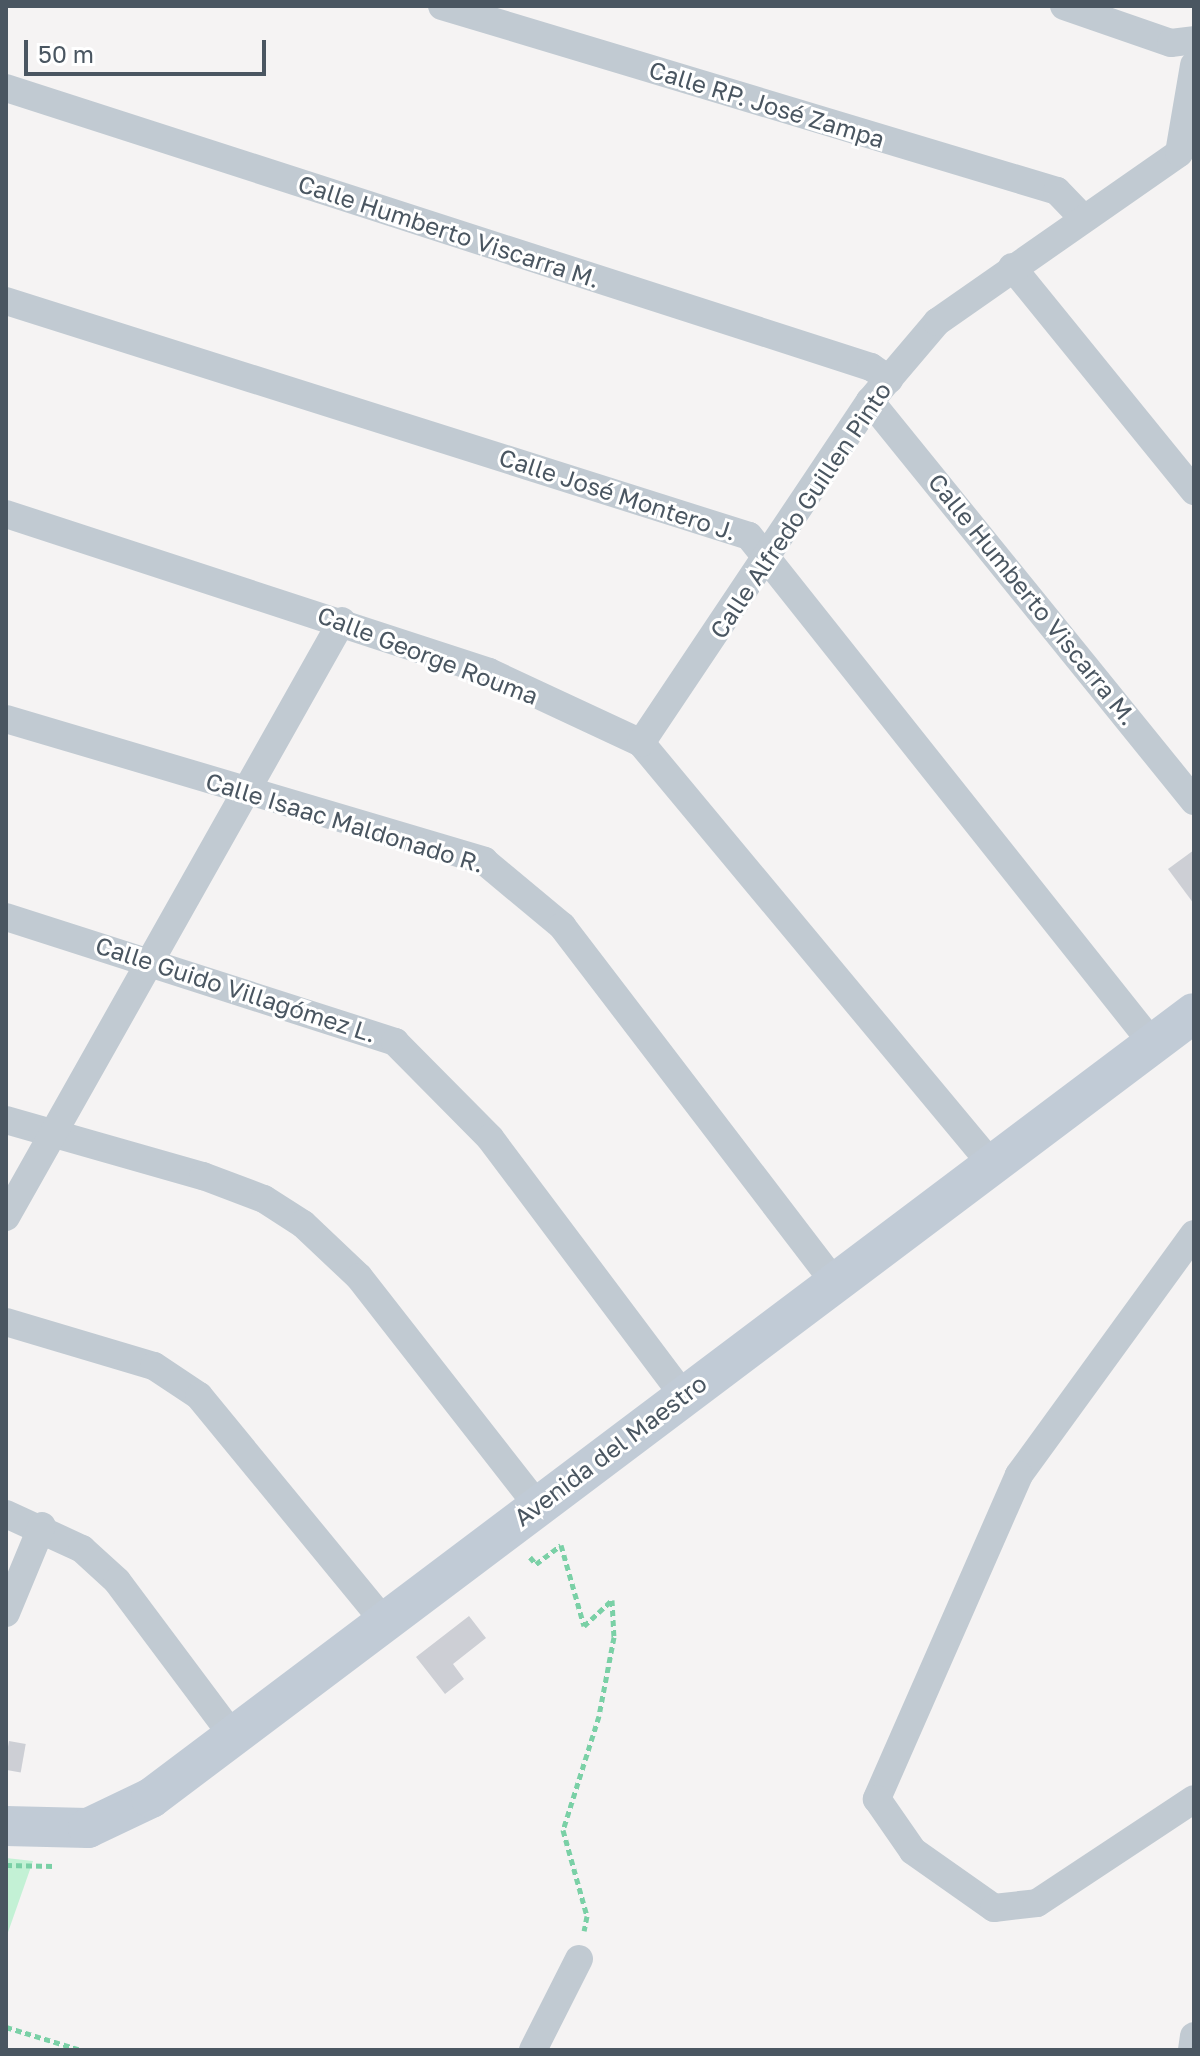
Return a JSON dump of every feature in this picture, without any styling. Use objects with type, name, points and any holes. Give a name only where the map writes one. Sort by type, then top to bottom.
[{"type":"main road","name":"Avenida del Maestro","points":[[6,1826],[88,1828],[121,1815],[233,1736],[383,1620],[534,1527],[683,1395],[832,1279],[993,1166],[1194,1013]]},
{"type":"street","name":"Calle RP. José Zampa","points":[[442,6],[1057,191],[1081,216]]},
{"type":"street","points":[[1064,6],[1171,43],[1194,40]]},
{"type":"street","name":"Calle Alfredo Guillen Pinto","points":[[641,743],[870,401],[937,322],[1081,216],[1186,161],[1194,65]]},
{"type":"street","name":"Calle Humberto Viscarra M.","points":[[6,88],[871,367],[889,379]]},
{"type":"street","points":[[1012,267],[1194,491]]},
{"type":"street","name":"Calle José Montero J.","points":[[6,301],[721,522],[769,553],[1153,1044]]},
{"type":"street","name":"Calle Humberto Viscarra M.","points":[[870,401],[1194,801]]},
{"type":"street","name":"Calle George Rouma","points":[[6,514],[342,621],[489,672],[641,743],[993,1166]]},
{"type":"street","points":[[6,1217],[248,793],[342,621]]},
{"type":"street","name":"Calle Isaac Maldonado R.","points":[[6,719],[484,861],[521,886],[562,926],[832,1279]]},
{"type":"street","name":"Calle Guido Villagómez L.","points":[[6,917],[152,959],[395,1042],[490,1138],[683,1395]]},
{"type":"street","points":[[6,1120],[203,1176],[264,1199],[303,1224],[359,1277],[534,1527]]},
{"type":"street","points":[[1194,1234],[1019,1475],[877,1799],[913,1851],[994,1908],[1037,1903],[1194,1799]]},
{"type":"street","points":[[6,1322],[154,1366],[199,1396],[383,1620]]},
{"type":"street","points":[[6,1514],[42,1526],[117,1581],[233,1736]]},
{"type":"street","points":[[6,1613],[42,1526]]},
{"type":"street","points":[[533,2050],[579,1959]]},
{"type":"street","points":[[1192,2050],[1194,2036]]},
{"type":"path","points":[[534,1527],[529,1557],[536,1564],[561,1545],[584,1626],[612,1600],[599,1716],[563,1830],[587,1916],[579,1959]]},
{"type":"path","points":[[6,2027],[81,2050]]},
{"type":"green space","points":[[6,1858],[33,1861],[6,1938]]},
{"type":"building","points":[[1194,850],[1194,904],[1168,869]]},
{"type":"building","points":[[469,1616],[486,1638],[453,1664],[464,1679],[445,1694],[416,1657]]},
{"type":"building","points":[[9,1741],[26,1744],[21,1773],[6,1770]]}]
